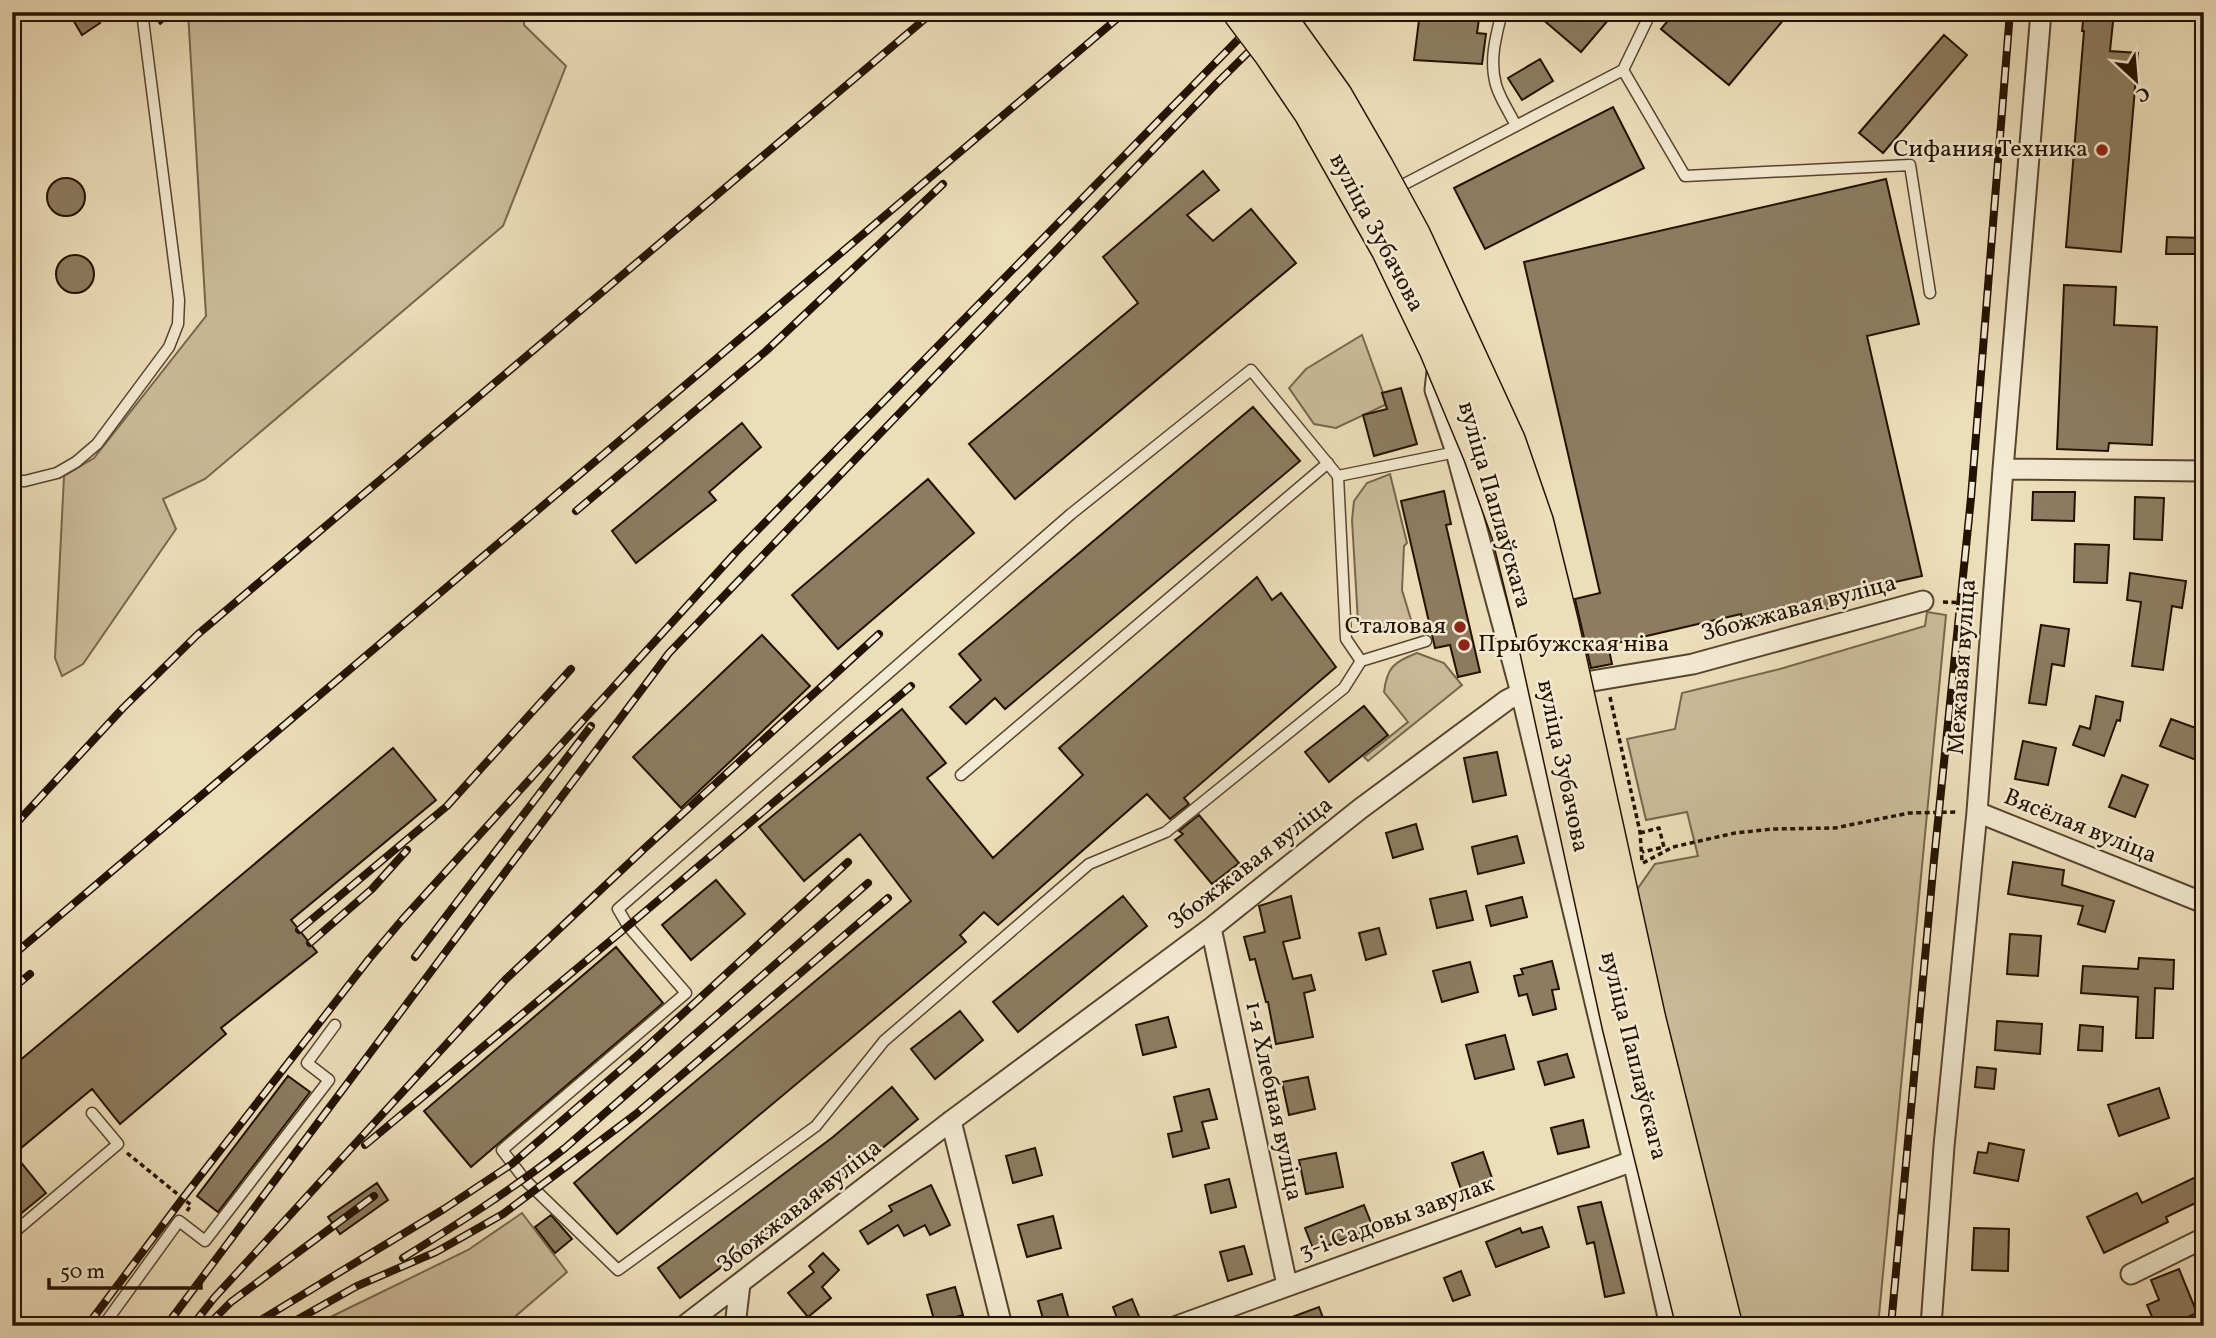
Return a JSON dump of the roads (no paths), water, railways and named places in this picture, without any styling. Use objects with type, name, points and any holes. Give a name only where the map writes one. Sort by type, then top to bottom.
[{"type":"highway","name":"вуліца Зубачова","points":[[1239,12],[1310,112],[1388,250],[1441,361],[1480,455],[1508,533],[1532,629],[1619,1027],[1693,1326]]},
{"type":"highway","name":"вуліца Зубачова","points":[[1276,12],[1336,96],[1414,235],[1509,441],[1537,522],[1562,622],[1649,1018],[1726,1326]]},
{"type":"street","name":"Межавая вуліца","points":[[1931,1326],[1944,1146],[1977,812],[2041,12]]},
{"type":"street","name":"вуліца Паплаўскага","points":[[1377,198],[1441,332],[1435,390],[1457,452],[1521,693],[1670,1326]]},
{"type":"street","points":[[2003,469],[2204,471]]},
{"type":"street","name":"Збожжавая вуліца","points":[[684,1326],[951,1121],[1211,929],[1360,809],[1507,700],[1521,693],[1693,664],[1923,601]]},
{"type":"street","name":"Вясёлая вуліца","points":[[1977,812],[2204,903]]},
{"type":"street","name":"1-я Хлебная вуліца","points":[[1211,929],[1287,1285]]},
{"type":"street","points":[[951,1121],[1002,1326]]},
{"type":"street","name":"3-і Садовы завулак","points":[[1177,1326],[1633,1161]]},
{"type":"street","points":[[2131,1274],[2204,1238]]},
{"type":"street","points":[[735,1326],[740,1284]]},
{"type":"lane","points":[[12,481],[25,481],[57,473],[76,462],[97,444],[169,347],[178,324],[179,300],[142,12]]},
{"type":"lane","points":[[1502,12],[1494,45],[1493,66],[1497,86],[1516,126]]},
{"type":"lane","points":[[1377,198],[1623,70],[1651,12]]},
{"type":"lane","points":[[1623,70],[1685,176],[1910,165],[1930,293]]},
{"type":"lane","points":[[1361,661],[1346,639],[1338,476],[1251,370],[1071,514],[618,909],[628,926],[686,993],[502,1150],[525,1180],[618,1270],[816,1126],[884,1041],[1089,864],[1166,832],[1344,688],[1361,661],[1426,641]]},
{"type":"lane","points":[[1338,476],[1457,452]]},
{"type":"lane","points":[[961,775],[1328,463]]},
{"type":"lane","points":[[103,1326],[179,1221],[205,1241],[329,1080],[307,1063],[335,1025]]},
{"type":"lane","points":[[12,1234],[118,1144],[92,1113]]},
{"type":"railway","points":[[12,828],[123,708],[197,635],[933,12]]},
{"type":"railway","points":[[12,956],[1125,12]]},
{"type":"railway","points":[[87,1326],[183,1198],[402,920],[736,552],[1265,12]]},
{"type":"railway","points":[[166,1326],[669,653],[1217,83],[1289,12]]},
{"type":"railway","points":[[1891,1326],[1971,498],[2010,12]]},
{"type":"railway","points":[[576,511],[766,351],[943,184]]},
{"type":"railway","points":[[192,1326],[214,1298],[506,979],[879,634]]},
{"type":"railway","points":[[299,930],[447,806],[571,669]]},
{"type":"railway","points":[[365,1145],[911,686]]},
{"type":"railway","points":[[415,957],[591,726]]},
{"type":"railway","points":[[310,943],[372,889],[407,850]]},
{"type":"railway","points":[[251,1326],[444,1209],[512,1164],[639,1054],[848,862]]},
{"type":"railway","points":[[403,1258],[506,1192],[565,1148],[868,883]]},
{"type":"railway","points":[[286,1326],[357,1286],[436,1252],[503,1214],[636,1114],[888,898]]},
{"type":"railway","points":[[12,989],[30,974]]},
{"type":"railway","points":[[207,1326],[231,1302],[374,1196]]},
{"type":"place","name":"Сифания Техника","points":[[2102,150]]},
{"type":"place","name":"Сталовая","points":[[1460,627]]},
{"type":"place","name":"Прыбужская ніва","points":[[1464,645]]}]
